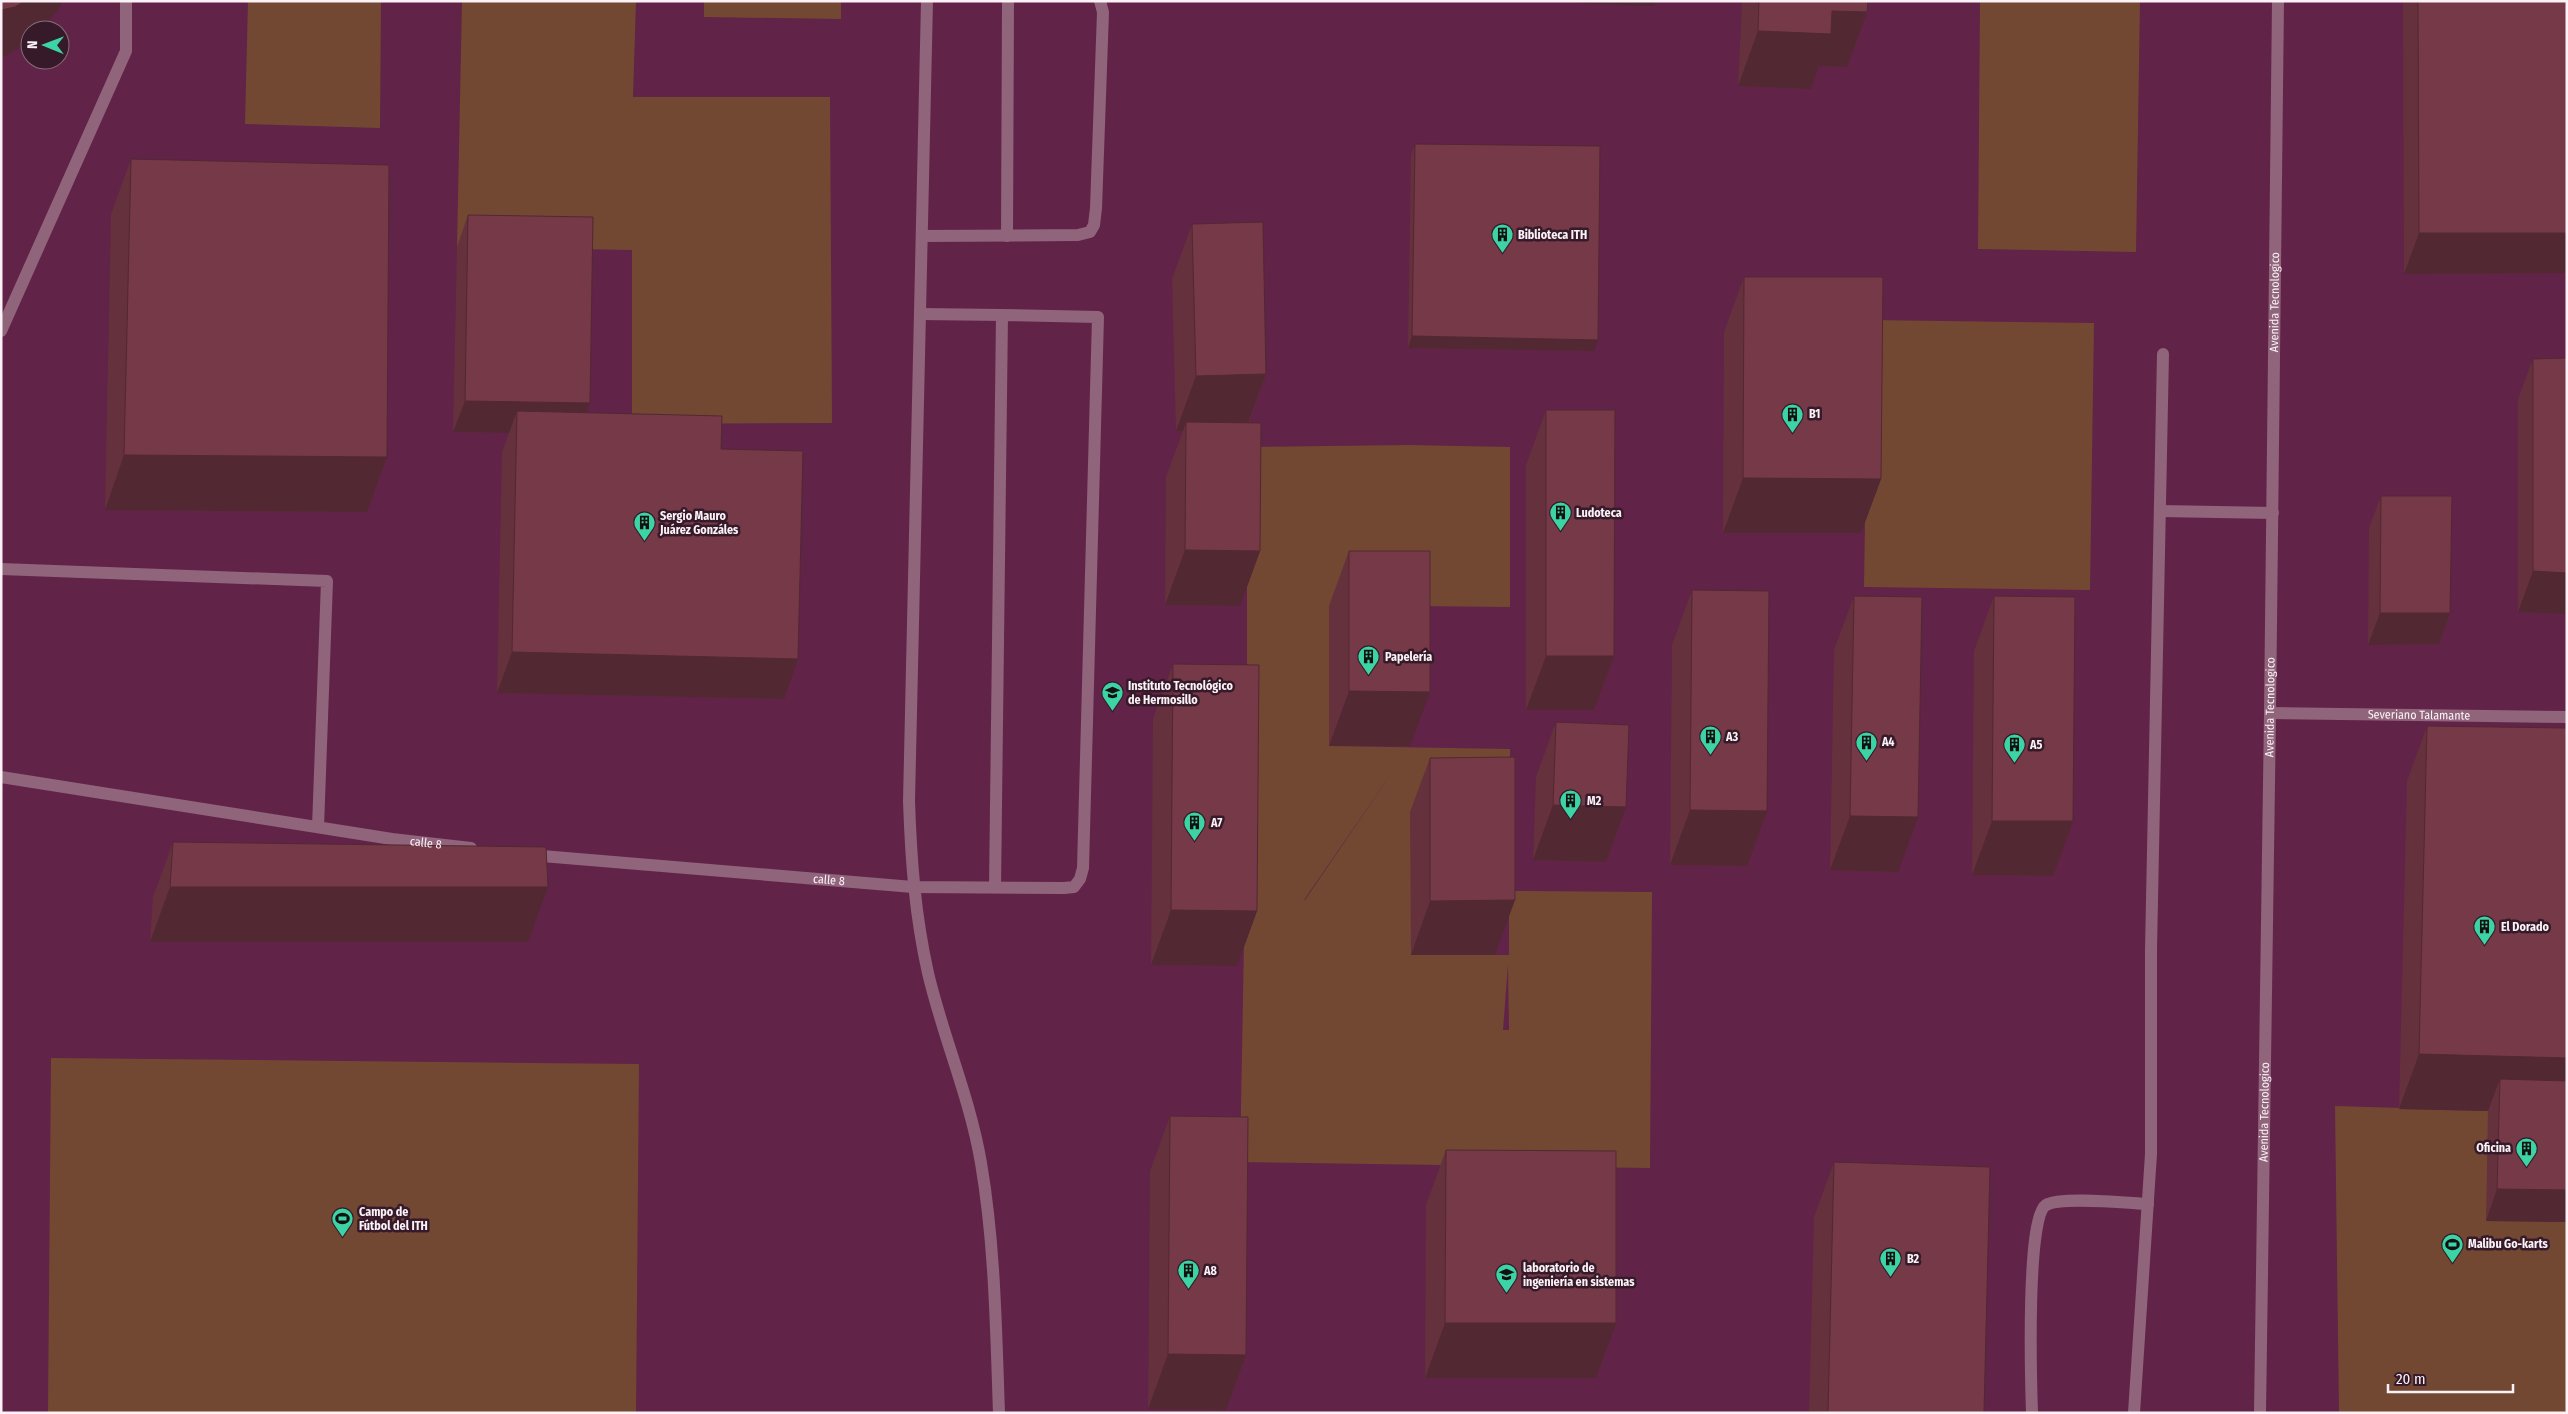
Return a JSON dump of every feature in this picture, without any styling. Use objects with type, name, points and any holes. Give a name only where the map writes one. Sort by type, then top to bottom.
[{"type":"street","points":[[1,331],[126,51],[126,1]]},
{"type":"street","points":[[926,1],[921,314],[909,801],[912,887],[928,974],[959,1074],[981,1163],[992,1251],[999,1413]]},
{"type":"street","points":[[1007,236],[1008,1]]},
{"type":"street","points":[[922,236],[1078,236],[1090,232],[1094,225],[1102,12],[1100,1]]},
{"type":"street","name":"Avenida Tecnologico","points":[[2260,1413],[2278,1]]},
{"type":"street","points":[[921,314],[1002,316],[995,887]]},
{"type":"street","name":"calle 8","points":[[520,854],[912,887],[1074,887],[1080,879],[1083,868],[1098,316],[1002,316]]},
{"type":"street","points":[[2134,1413],[2151,1154],[2151,950],[2163,354]]},
{"type":"street","points":[[2161,511],[2272,513]]},
{"type":"street","points":[[1,569],[327,581],[318,827]]},
{"type":"street","name":"Severiano Talamante","points":[[2270,713],[2567,717]]},
{"type":"street","name":"calle 8","points":[[1,777],[318,827],[480,849]]},
{"type":"street","points":[[2032,1413],[2032,1283],[2034,1240],[2039,1213],[2051,1203],[2068,1201],[2148,1204]]},
{"type":"shaded area","points":[[248,1],[381,1],[380,128],[245,124]]},
{"type":"shaded area","points":[[462,1],[636,1],[633,97],[830,97],[832,423],[632,424],[632,250],[457,247]]},
{"type":"shaded area","points":[[704,1],[841,1],[841,19],[704,17]]},
{"type":"shaded area","points":[[1980,1],[2140,1],[2136,252],[1978,249]]},
{"type":"shaded area","points":[[1868,320],[2094,323],[2090,590],[1864,587]]},
{"type":"shaded area","points":[[1408,445],[1510,447],[1510,607],[1410,606],[1329,746],[1510,749],[1510,776],[1411,955],[1509,955],[1509,891],[1652,892],[1650,1168],[1240,1162],[1247,776],[1247,447]],"holes":[[[1398,764],[1305,900],[1304,900]],[[1508,964],[1509,1030],[1503,1030]]]},
{"type":"shaded area","name":"Campo de Fútbol del ITH","points":[[51,1058],[639,1064],[636,1413],[48,1413]]},
{"type":"shaded area","name":"Malibu Go-karts","points":[[2335,1106],[2567,1113],[2567,1413],[2339,1413]]},
{"type":"building","points":[[1,1],[25,1],[15,7],[1,10]]},
{"type":"building","points":[[1759,1],[1868,1],[1867,12],[1832,11],[1831,34],[1758,31]]},
{"type":"building","points":[[2418,1],[2567,1],[2567,233],[2419,233]]},
{"type":"building","name":"Biblioteca ITH","points":[[1415,144],[1600,146],[1598,340],[1412,336]]},
{"type":"building","points":[[131,159],[389,165],[387,457],[124,455]]},
{"type":"building","points":[[468,215],[593,217],[590,403],[465,401]]},
{"type":"building","points":[[1263,222],[1266,374],[1196,376],[1192,224]]},
{"type":"building","name":"B1","points":[[1744,277],[1883,277],[1881,479],[1743,478]]},
{"type":"building","points":[[2567,358],[2567,573],[2533,571],[2533,359]]},
{"type":"building","points":[[1546,410],[1615,410],[1614,656],[1546,656]]},
{"type":"building","name":"Sergio Mauro Juárez Gonzáles","points":[[517,411],[722,416],[721,449],[803,451],[798,659],[512,652]]},
{"type":"building","points":[[1186,422],[1261,423],[1260,551],[1185,550]]},
{"type":"building","points":[[2381,496],[2452,496],[2450,613],[2380,613]]},
{"type":"building","points":[[1349,551],[1430,551],[1430,692],[1349,691]]},
{"type":"building","points":[[1692,590],[1769,591],[1767,811],[1690,810]]},
{"type":"building","points":[[1854,596],[1922,597],[1918,817],[1850,816]]},
{"type":"building","points":[[1994,596],[2075,597],[2073,821],[1992,821]]},
{"type":"building","points":[[1173,664],[1259,665],[1257,911],[1171,910]]},
{"type":"building","points":[[1556,722],[1629,725],[1626,807],[1553,805]]},
{"type":"building","name":"El Dorado","points":[[2427,726],[2567,728],[2567,1058],[2419,1054]]},
{"type":"building","points":[[1515,757],[1515,900],[1430,901],[1430,758]]},
{"type":"building","points":[[173,842],[546,847],[548,887],[170,887]]},
{"type":"building","name":"Oficina","points":[[2500,1079],[2567,1081],[2567,1190],[2497,1189]]},
{"type":"building","points":[[1170,1116],[1248,1117],[1246,1355],[1168,1354]]},
{"type":"building","points":[[1446,1150],[1616,1151],[1616,1323],[1445,1323]]},
{"type":"building","name":"B2","points":[[1834,1162],[1990,1167],[1984,1413],[1828,1413]]},
{"type":"place","name":"Biblioteca ITH","points":[[1502,254]]},
{"type":"place","name":"B1","points":[[1793,433]]},
{"type":"place","name":"Ludoteca","points":[[1560,532]]},
{"type":"place","name":"Sergio Mauro Juárez Gonzáles","points":[[644,542]]},
{"type":"place","name":"Papelería","points":[[1369,676]]},
{"type":"place","name":"Instituto Tecnológico de Hermosillo","points":[[1112,712]]},
{"type":"place","name":"A3","points":[[1710,756]]},
{"type":"place","name":"A4","points":[[1866,761]]},
{"type":"place","name":"A5","points":[[2014,764]]},
{"type":"place","name":"M2","points":[[1571,820]]},
{"type":"place","name":"A7","points":[[1195,842]]},
{"type":"place","name":"El Dorado","points":[[2485,946]]},
{"type":"place","name":"Oficina","points":[[2527,1167]]},
{"type":"place","name":"Campo de Fútbol del ITH","points":[[343,1238]]},
{"type":"place","name":"Malibu Go-karts","points":[[2452,1263]]},
{"type":"place","name":"B2","points":[[1891,1278]]},
{"type":"place","name":"A8","points":[[1188,1290]]},
{"type":"place","name":"laboratorio de ingeniería en sistemas","points":[[1507,1294]]}]
